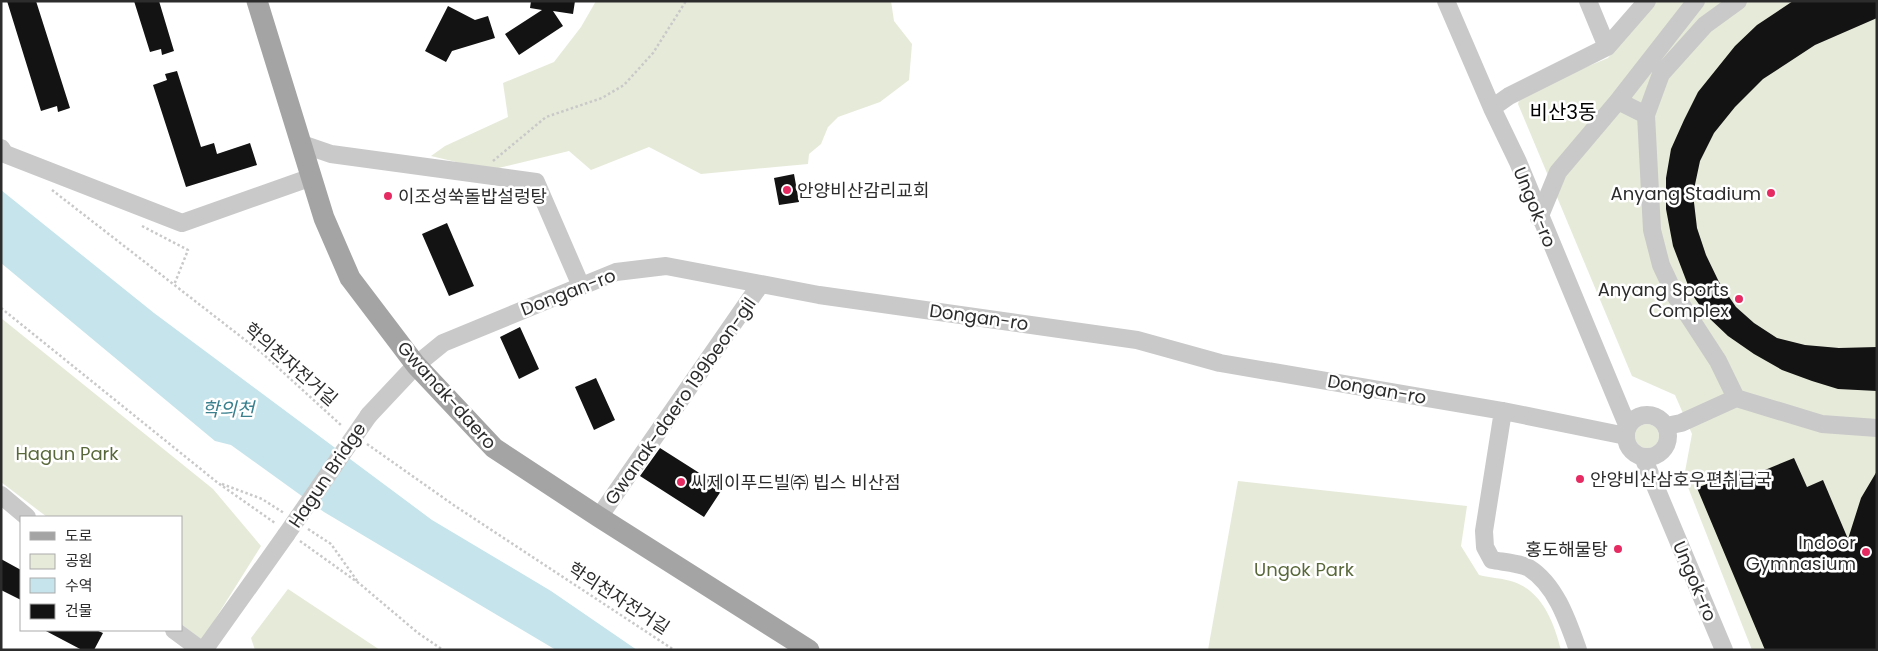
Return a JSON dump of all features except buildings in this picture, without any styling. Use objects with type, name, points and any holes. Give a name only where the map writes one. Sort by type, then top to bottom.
[{"type":"main road","name":"Gwanak-daero","points":[[257,1],[324,218],[350,278],[416,365],[494,448],[809,650]]},
{"type":"street","name":"Ungok-ro","points":[[1446,1],[1492,108],[1518,162],[1627,432]]},
{"type":"street","points":[[1588,1],[1607,47]]},
{"type":"street","points":[[1492,108],[1509,96],[1607,47],[1647,1]]},
{"type":"street","points":[[1539,218],[1558,172],[1618,101],[1696,1]]},
{"type":"street","points":[[1736,398],[1718,361],[1675,295],[1661,265],[1652,230],[1646,115],[1661,74],[1705,25],[1738,1]]},
{"type":"street","points":[[1618,101],[1646,115]]},
{"type":"street","points":[[302,144],[331,154],[536,182],[581,286]]},
{"type":"street","points":[[1,148],[6,154],[182,223],[312,177]]},
{"type":"street","name":"Dongan-ro","points":[[368,415],[416,365],[443,343],[616,272],[666,266],[760,285],[1138,340],[1220,363],[1627,432]]},
{"type":"street","name":"Gwanak-daero 199beon-gil","points":[[599,517],[760,285]]},
{"type":"street","points":[[1666,426],[1681,423],[1736,398],[1822,424],[1877,428]]},
{"type":"street","points":[[1504,411],[1484,532],[1485,547],[1492,560],[1528,568],[1542,578],[1566,614],[1578,650]]},
{"type":"street","name":"Hagun Bridge","points":[[288,533],[368,415]]},
{"type":"street","points":[[1651,415],[1660,419],[1666,426],[1669,436],[1667,445],[1661,453],[1653,457],[1643,457],[1634,453],[1628,446],[1627,432],[1633,420],[1651,415]]},
{"type":"street","name":"Ungok-ro","points":[[1643,457],[1724,650]]},
{"type":"street","points":[[1,495],[26,516]]},
{"type":"street","points":[[175,631],[202,650],[288,533]]},
{"type":"path","points":[[479,174],[546,116],[602,98],[624,85],[653,53],[686,1]]},
{"type":"path","name":"학의천자전거길","points":[[52,190],[262,353],[347,430]]},
{"type":"path","points":[[1,308],[218,482],[360,584],[418,633],[443,650]]},
{"type":"path","name":"학의천자전거길","points":[[362,441],[455,506],[674,650]]},
{"type":"green space","points":[[596,1],[891,1],[894,21],[912,44],[909,80],[880,102],[838,117],[828,127],[821,144],[809,154],[808,164],[701,174],[649,147],[591,170],[569,151],[490,170],[431,156],[445,146],[508,117],[503,83],[554,62],[581,27]]},
{"type":"green space","name":"Anyang Sports Complex","points":[[1653,1],[1877,1],[1877,650],[1752,650],[1684,477],[1692,434],[1675,395],[1632,376],[1518,104],[1521,94],[1608,58]]},
{"type":"green space","name":"Hagun Park","points":[[1,318],[213,489],[261,546],[202,640],[182,625],[182,516],[46,516],[1,482]]},
{"type":"green space","points":[[1642,424],[1652,424],[1659,431],[1659,441],[1652,448],[1642,448],[1635,441],[1635,431]]},
{"type":"green space","name":"Ungok Park","points":[[1238,481],[1467,506],[1461,546],[1479,575],[1514,582],[1533,593],[1551,619],[1561,650],[1208,650]]},
{"type":"green space","points":[[288,589],[380,650],[255,650],[251,638]]},
{"type":"water","name":"학의천","points":[[1,190],[154,313],[432,520],[551,591],[637,650],[556,650],[324,512],[231,445],[215,441],[1,263]]},
{"type":"place","name":"안양비산감리교회","points":[[787,190]]},
{"type":"place","name":"Anyang Stadium","points":[[1771,193]]},
{"type":"place","name":"이조성쑥돌밥설렁탕","points":[[388,196]]},
{"type":"place","name":"Anyang Sports Complex","points":[[1739,299]]},
{"type":"place","name":"안양비산삼호우편취급국","points":[[1580,479]]},
{"type":"place","name":"씨제이푸드빌㈜ 빕스 비산점","points":[[681,482]]},
{"type":"place","name":"홍도해물탕","points":[[1618,549]]},
{"type":"place","name":"Indoor Gymnasium","points":[[1866,552]]},
{"type":"district","name":"비산3동","points":[[1563,112]]}]
